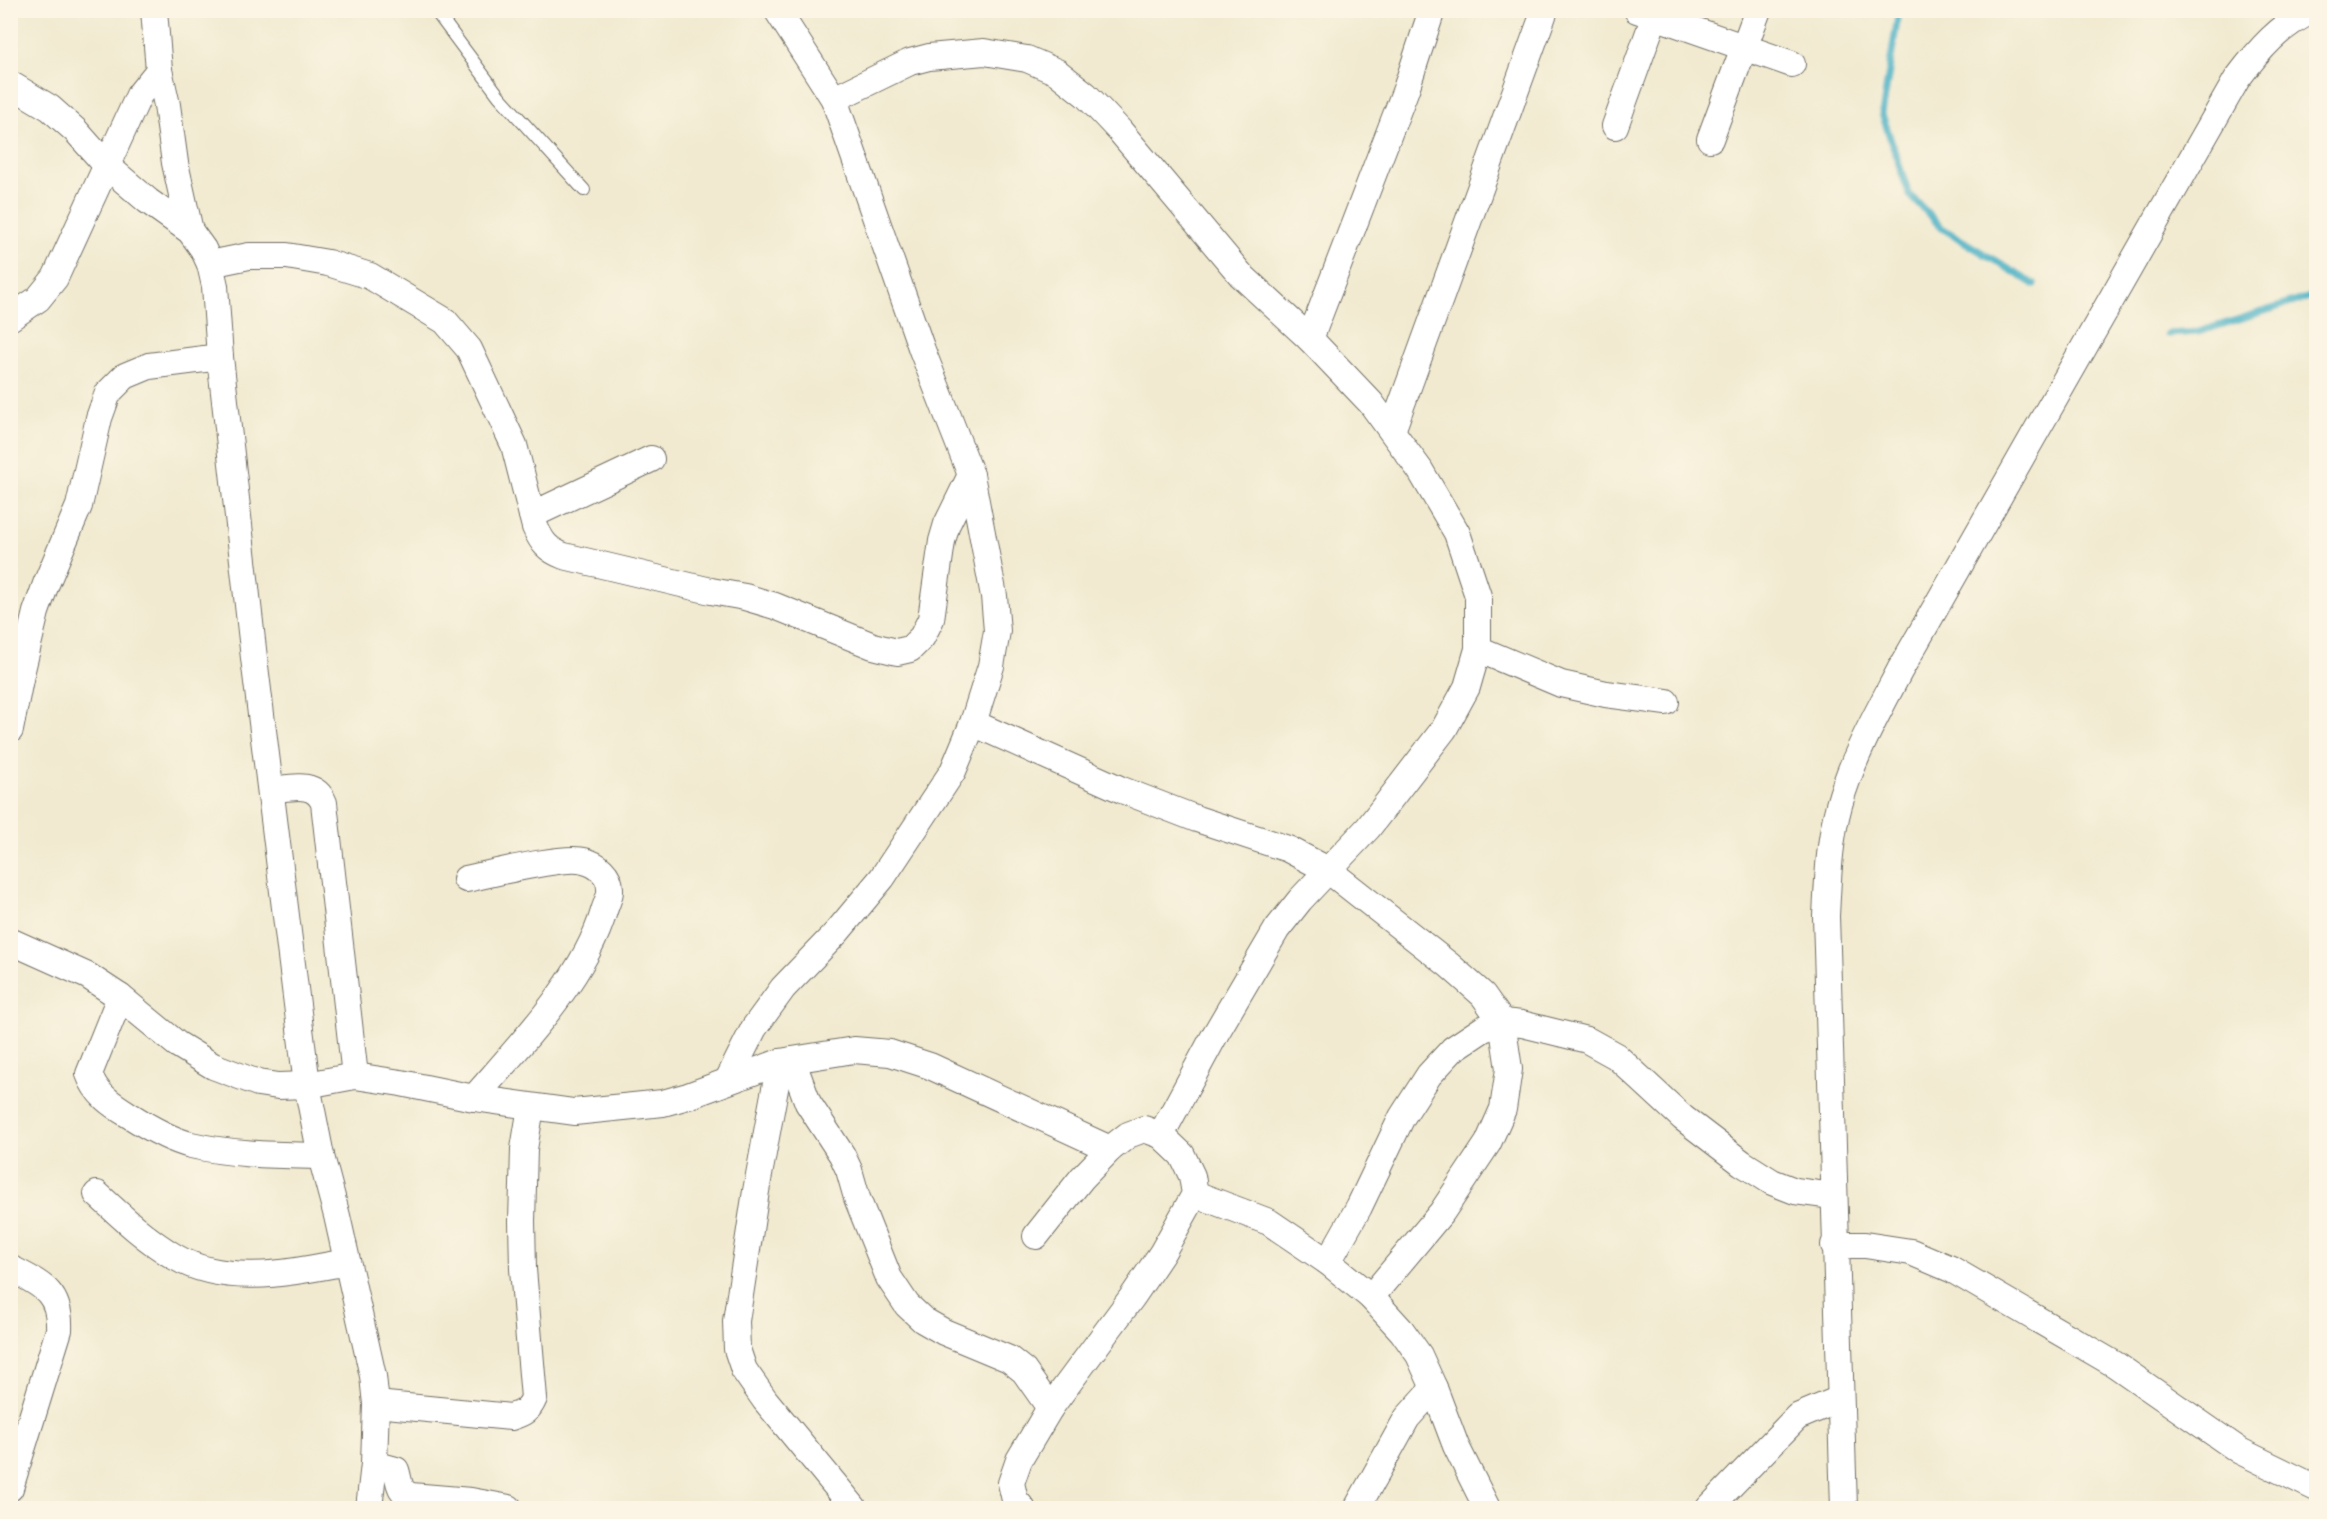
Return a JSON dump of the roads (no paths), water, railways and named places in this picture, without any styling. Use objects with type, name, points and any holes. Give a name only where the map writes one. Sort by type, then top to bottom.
[{"type":"street","points":[[154,10],[159,70],[167,105],[175,163],[190,231]]},
{"type":"street","points":[[729,1080],[754,1028],[783,988],[837,932],[882,878],[953,771],[973,723],[991,666],[997,631],[994,597],[971,475],[922,350],[834,99],[777,10]]},
{"type":"street","points":[[1310,339],[1406,89],[1432,10]]},
{"type":"street","points":[[1392,431],[1545,10]]},
{"type":"street","points":[[1710,139],[1758,10]]},
{"type":"street","points":[[1844,1509],[1834,1245],[1826,916],[1829,862],[1839,806],[1864,738],[1906,660],[2237,79],[2258,51],[2283,29],[2315,10]]},
{"type":"street","points":[[1615,126],[1650,12],[1792,64]]},
{"type":"street","points":[[834,99],[919,59],[984,52],[1027,59],[1057,72],[1086,95],[1120,131],[1240,275],[1310,339],[1371,403],[1420,470],[1457,534],[1478,596],[1478,649],[1467,687],[1444,729],[1368,828],[1300,900],[1277,929],[1216,1033],[1161,1135]]},
{"type":"street","points":[[10,318],[38,299],[55,278],[139,95],[159,70]]},
{"type":"street","points":[[10,84],[50,108],[76,131],[107,166],[148,201],[190,231],[210,264],[215,286],[220,357],[307,1085],[321,1156],[373,1376],[376,1404],[374,1464],[369,1509]]},
{"type":"street","points":[[210,264],[249,256],[287,256],[328,263],[370,276],[445,321],[469,349],[514,445],[540,540],[549,550],[564,556],[745,597],[774,606],[873,646],[897,652],[910,649],[922,637],[931,619],[942,541],[947,524],[971,475]]},
{"type":"street","points":[[10,730],[36,612],[79,506],[99,418],[108,393],[125,376],[149,366],[220,357]]},
{"type":"street","points":[[532,515],[651,459]]},
{"type":"street","points":[[1478,649],[1561,684],[1606,694],[1666,702]]},
{"type":"street","points":[[973,723],[1122,790],[1197,819],[1288,849],[1328,870],[1449,965],[1483,995],[1502,1022],[1509,1069],[1503,1109],[1488,1143],[1442,1212],[1371,1297]]},
{"type":"street","points":[[271,790],[312,788],[321,794],[324,803],[354,1076]]},
{"type":"street","points":[[466,879],[558,861],[582,860],[598,866],[607,877],[610,890],[600,925],[576,970],[548,1010],[474,1098]]},
{"type":"street","points":[[10,941],[88,976],[120,997],[177,1044],[213,1066],[258,1083],[278,1086],[307,1085],[354,1076],[474,1098],[574,1112],[663,1103],[786,1061],[854,1050],[890,1053],[930,1066],[1110,1149]]},
{"type":"street","points":[[120,997],[89,1074],[94,1087],[108,1103],[149,1128],[189,1145],[243,1154],[321,1156]]},
{"type":"street","points":[[1328,1262],[1359,1207],[1402,1117],[1429,1075],[1453,1049],[1483,1029],[1502,1022],[1522,1024],[1587,1040],[1616,1056],[1683,1118],[1742,1164],[1772,1182],[1796,1191],[1833,1196]]},
{"type":"street","points":[[786,1061],[808,1104],[843,1155],[856,1198],[889,1278],[907,1305],[923,1320],[944,1332],[1009,1359],[1037,1386],[1050,1408]]},
{"type":"street","points":[[786,1061],[739,1299],[736,1321],[737,1349],[744,1370],[765,1400],[854,1509]]},
{"type":"street","points":[[376,1404],[511,1417],[524,1414],[530,1407],[534,1398],[522,1221],[524,1149],[531,1107]]},
{"type":"street","points":[[1023,1509],[1015,1500],[1011,1483],[1019,1460],[1050,1408],[1162,1253],[1195,1194],[1192,1176],[1182,1155],[1161,1135],[1144,1129],[1128,1135],[1110,1149],[1082,1178],[1036,1236]]},
{"type":"street","points":[[97,1194],[138,1232],[177,1259],[212,1271],[247,1275],[286,1273],[347,1262]]},
{"type":"street","points":[[1195,1194],[1269,1222],[1328,1262],[1371,1297],[1402,1331],[1419,1355],[1456,1446],[1487,1509]]},
{"type":"street","points":[[1834,1245],[1865,1245],[1911,1252],[1951,1269],[2116,1365],[2240,1451],[2316,1488]]},
{"type":"street","points":[[10,1268],[39,1284],[53,1297],[60,1312],[59,1330],[10,1488]]},
{"type":"street","points":[[1357,1509],[1407,1418],[1434,1388]]},
{"type":"street","points":[[1709,1509],[1797,1417],[1840,1399]]},
{"type":"street","points":[[374,1464],[396,1470],[400,1487],[404,1493],[411,1496],[471,1501],[509,1509]]},
{"type":"lane","points":[[435,10],[500,96],[584,190]]},
{"type":"waterway","points":[[1899,10],[1882,114],[1909,194],[1942,228],[2035,285]]},
{"type":"waterway","points":[[2168,334],[2198,332],[2316,295]]}]
